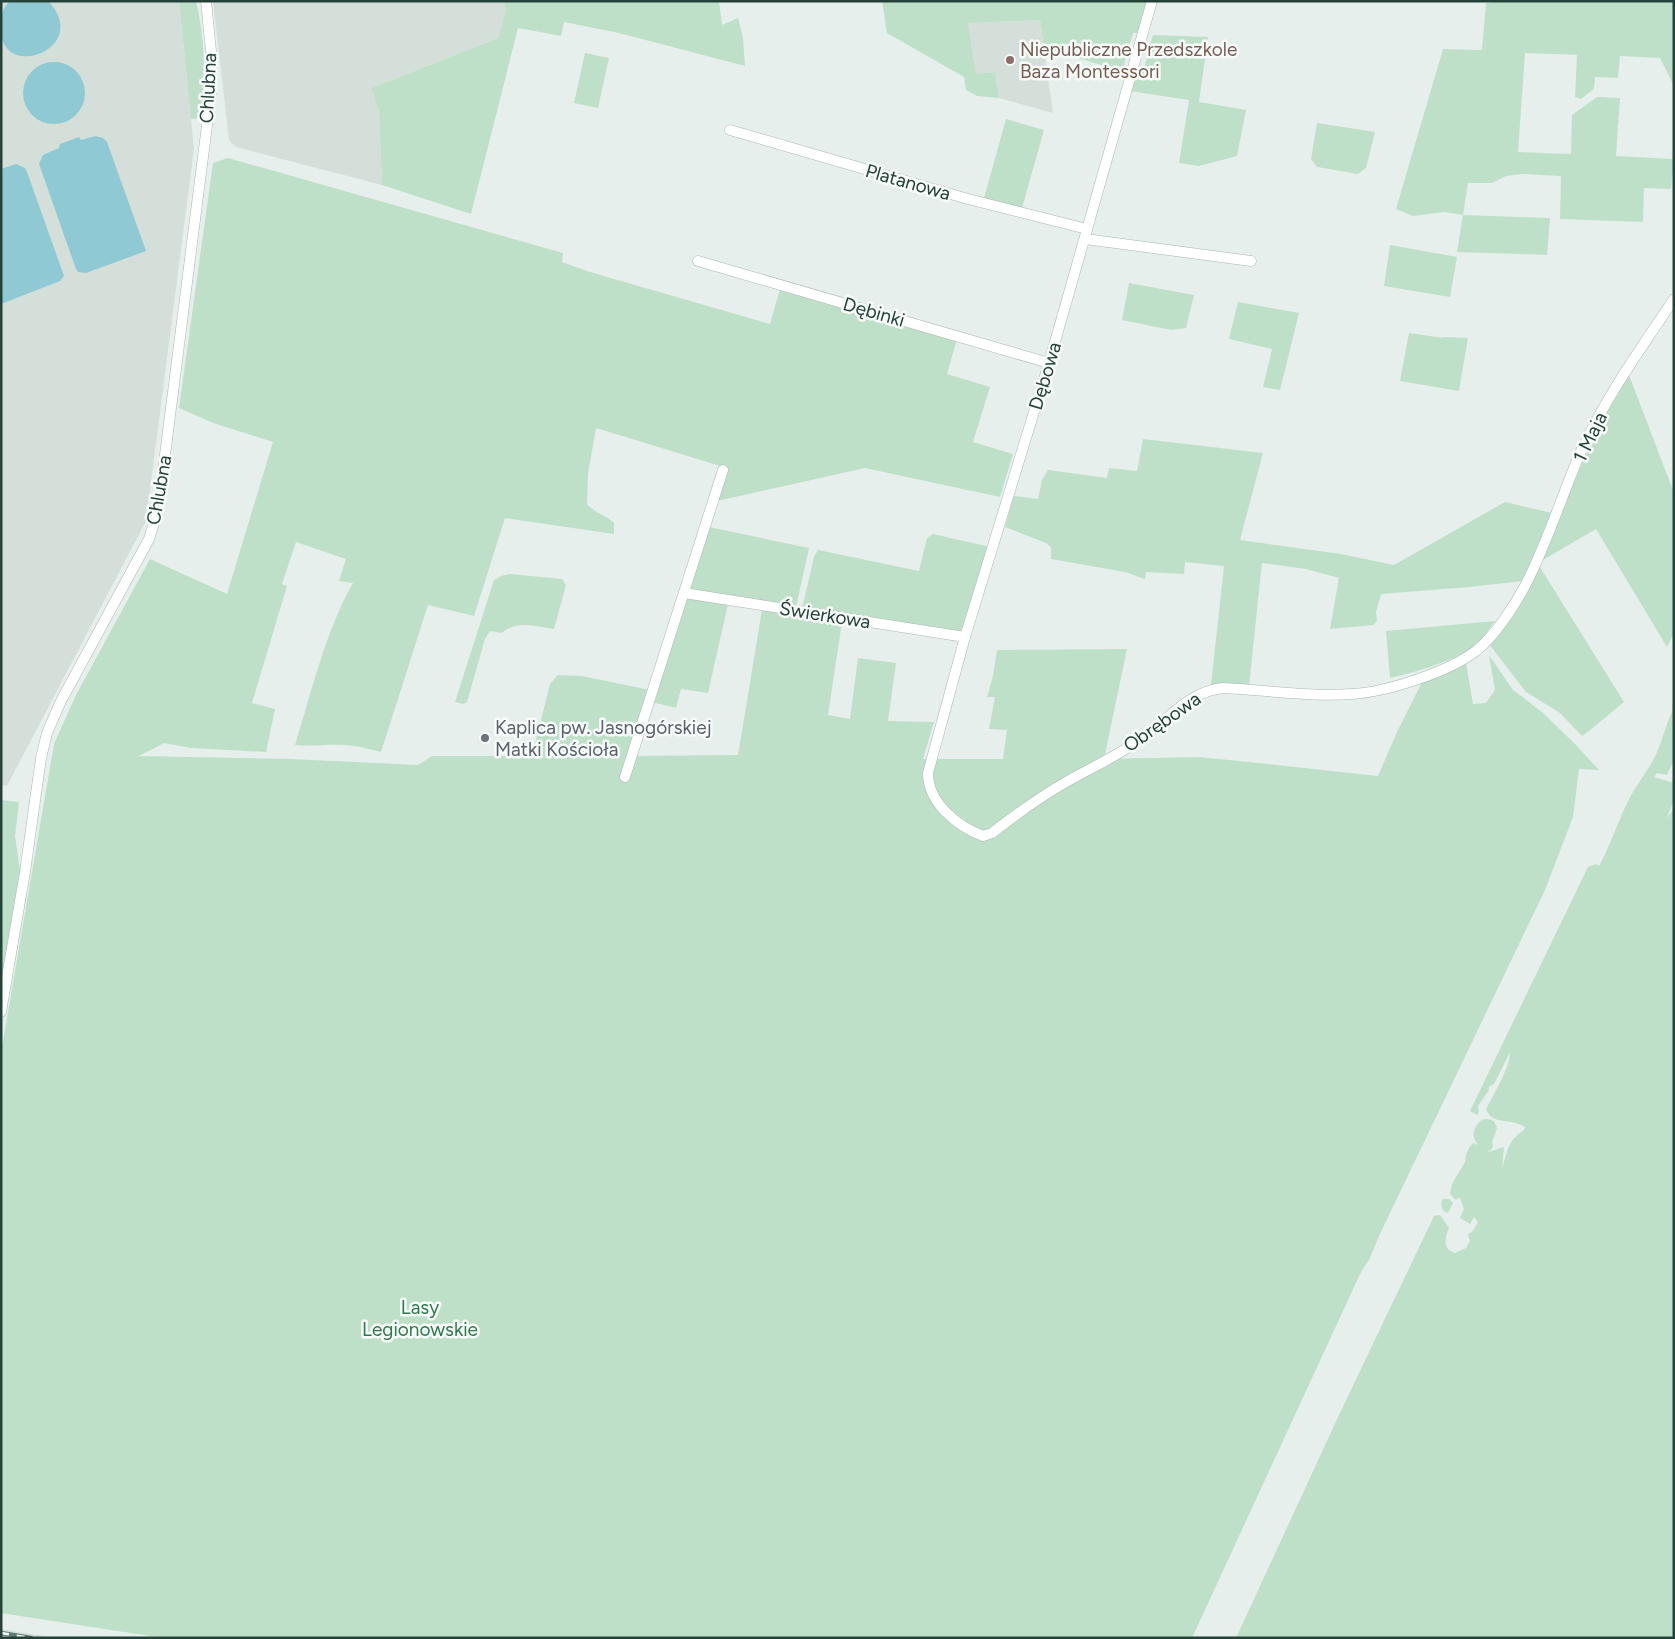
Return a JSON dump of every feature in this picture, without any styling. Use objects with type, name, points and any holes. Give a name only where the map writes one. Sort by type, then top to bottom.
[{"type":"street","name":"Chlubna","points":[[1,1012],[4,977],[25,872],[39,771],[47,733],[61,701],[149,539],[158,510],[210,94],[211,51],[206,1]]},
{"type":"street","name":"Dębowa","points":[[934,750],[965,637],[1049,363],[1152,1]]},
{"type":"street","name":"Platanowa","points":[[730,130],[1086,234],[1251,261]]},
{"type":"street","name":"Dębinki","points":[[698,261],[1049,363]]},
{"type":"street","name":"1 Maja","points":[[1525,585],[1582,450],[1604,407],[1674,299]]},
{"type":"street","points":[[626,777],[723,470]]},
{"type":"street","name":"Obrębowa","points":[[934,750],[928,773],[928,783],[934,796],[945,812],[983,836],[992,833],[1058,786],[1144,737],[1186,702],[1202,692],[1223,688],[1322,694],[1372,692],[1420,678],[1462,659],[1476,651],[1490,637],[1525,585]]},
{"type":"street","name":"Świerkowa","points":[[684,594],[965,637]]},
{"type":"shaded area","points":[[1,1],[179,1],[194,149],[146,521],[7,786],[1,785]]},
{"type":"shaded area","points":[[213,1],[503,1],[506,9],[498,38],[371,88],[379,111],[382,185],[236,147],[229,140]]},
{"type":"shaded area","name":"Niepubliczne Przedszkole Baza Montessori","points":[[1040,20],[1053,113],[999,98],[995,72],[976,74],[968,23]]},
{"type":"shaded area","points":[[1,1629],[55,1638],[1,1638]]},
{"type":"green space","points":[[179,1],[196,1],[199,15],[204,59],[204,89],[201,118],[191,119]]},
{"type":"green space","points":[[503,1],[719,1],[722,25],[738,18],[743,38],[745,66],[619,33],[564,22],[561,36],[518,28],[471,214],[382,185],[379,111],[371,88],[498,38],[506,9]]},
{"type":"green space","points":[[882,1],[1147,1],[1138,33],[1133,33],[1122,71],[1044,48],[1040,20],[968,23],[976,74],[995,72],[999,98],[977,96],[966,90],[964,77],[887,33]]},
{"type":"green space","points":[[1492,1],[1674,1],[1674,86],[1660,58],[1620,56],[1618,78],[1595,77],[1594,89],[1581,99],[1575,97],[1577,55],[1525,53],[1518,152],[1571,154],[1572,115],[1597,97],[1620,98],[1616,156],[1674,159],[1671,189],[1644,188],[1643,222],[1560,219],[1561,176],[1522,174],[1506,176],[1492,183],[1468,183],[1463,215],[1444,212],[1413,216],[1396,209],[1443,49],[1482,50],[1486,3],[1491,3]]},
{"type":"green space","points":[[1153,35],[1208,37],[1199,102],[1246,110],[1237,156],[1199,166],[1179,163],[1189,100],[1130,91],[1134,79],[1141,80]]},
{"type":"green space","points":[[585,53],[609,58],[598,108],[574,103]]},
{"type":"green space","points":[[1006,119],[1044,130],[1022,208],[984,198]]},
{"type":"green space","points":[[1317,123],[1375,132],[1366,168],[1358,174],[1317,167],[1311,159]]},
{"type":"green space","name":"Lasy Legionowskie","points":[[228,158],[563,253],[562,262],[590,272],[770,324],[780,289],[957,339],[947,374],[990,387],[973,442],[1013,454],[1000,497],[865,468],[717,501],[727,468],[596,428],[588,474],[587,504],[614,523],[614,534],[505,518],[474,616],[428,605],[381,752],[347,745],[295,745],[327,642],[353,583],[339,581],[346,559],[296,542],[282,584],[287,586],[252,703],[275,709],[266,752],[191,748],[164,743],[138,756],[291,759],[418,765],[432,756],[532,756],[550,684],[558,675],[582,676],[650,690],[629,756],[738,755],[762,610],[842,622],[828,715],[850,719],[858,658],[896,663],[888,721],[934,722],[923,759],[1003,759],[1007,730],[989,729],[995,697],[987,697],[997,650],[1127,649],[1105,754],[1100,759],[1198,757],[1378,776],[1424,678],[1466,663],[1473,704],[1486,703],[1495,690],[1489,655],[1513,690],[1542,712],[1599,770],[1579,769],[1573,817],[1545,890],[1369,1260],[1361,1272],[1192,1638],[163,1638],[1,1613],[1,1053],[54,744],[76,695],[150,559],[227,594],[273,442],[213,423],[179,408],[213,163]]},
{"type":"green space","points":[[1463,215],[1550,218],[1547,255],[1457,252]]},
{"type":"green space","points":[[1390,245],[1457,257],[1450,297],[1384,286]]},
{"type":"green space","points":[[1129,283],[1194,295],[1186,328],[1171,330],[1122,320]]},
{"type":"green space","points":[[1238,302],[1299,313],[1280,390],[1263,387],[1272,349],[1229,339]]},
{"type":"green space","points":[[1409,333],[1443,338],[1468,338],[1459,391],[1400,381]]},
{"type":"green space","points":[[1629,375],[1674,493],[1674,633],[1667,647],[1596,529],[1543,560],[1557,520],[1598,428]]},
{"type":"green space","points":[[1143,439],[1263,453],[1240,540],[1341,554],[1394,565],[1505,502],[1552,513],[1523,581],[1381,594],[1376,612],[1377,621],[1373,625],[1330,629],[1339,578],[1306,569],[1262,563],[1249,686],[1211,685],[1224,566],[1185,562],[1184,574],[1146,572],[1145,579],[1125,572],[1051,559],[1051,547],[1046,543],[1005,527],[1014,496],[1038,499],[1042,480],[1048,470],[1107,478],[1109,468],[1137,471]]},
{"type":"green space","points":[[709,527],[809,548],[796,607],[692,592],[689,588]]},
{"type":"green space","points":[[933,534],[986,546],[987,548],[964,628],[958,632],[806,608],[803,605],[814,557],[818,550],[919,571],[927,538]]},
{"type":"green space","points":[[1538,564],[1624,702],[1582,736],[1560,713],[1526,692],[1489,644]]},
{"type":"green space","points":[[510,574],[562,579],[566,585],[554,629],[520,625],[514,626],[502,633],[490,631],[485,639],[467,702],[463,704],[455,702],[494,580]]},
{"type":"green space","points":[[689,597],[728,604],[708,693],[681,689],[676,708],[652,702],[685,600]]},
{"type":"green space","points":[[1495,621],[1478,643],[1458,656],[1423,669],[1390,678],[1386,631]]},
{"type":"green space","points":[[1674,702],[1674,759],[1667,775],[1657,773],[1654,777],[1674,783],[1674,800],[1667,818],[1674,809],[1674,1638],[1236,1638],[1434,1216],[1440,1215],[1449,1228],[1446,1236],[1446,1246],[1448,1249],[1455,1253],[1466,1248],[1470,1241],[1468,1234],[1472,1232],[1478,1222],[1474,1217],[1470,1224],[1460,1218],[1464,1209],[1460,1198],[1456,1200],[1450,1194],[1452,1184],[1465,1162],[1469,1148],[1473,1143],[1478,1145],[1474,1139],[1476,1126],[1483,1120],[1494,1121],[1497,1128],[1492,1142],[1493,1146],[1488,1151],[1504,1147],[1502,1168],[1511,1142],[1524,1130],[1525,1127],[1517,1123],[1494,1119],[1486,1110],[1504,1074],[1510,1052],[1494,1084],[1489,1087],[1489,1090],[1478,1106],[1479,1112],[1477,1115],[1470,1111],[1588,867],[1596,864],[1599,866],[1627,803],[1654,758],[1673,710]]},
{"type":"green space","points":[[1,800],[19,802],[15,836],[20,870],[1,983]]},
{"type":"green space","points":[[1449,1199],[1453,1203],[1448,1213],[1442,1208],[1442,1200]]},
{"type":"water","points":[[10,1],[48,1],[59,18],[60,33],[53,45],[41,53],[28,56],[15,54],[5,45],[1,29],[1,17]]},
{"type":"water","points":[[54,62],[71,67],[76,71],[80,76],[85,93],[80,110],[76,115],[71,119],[54,124],[37,119],[32,115],[28,110],[23,93],[28,76],[32,71],[37,67]]},
{"type":"water","points":[[95,136],[103,138],[107,142],[146,251],[86,273],[78,272],[76,269],[39,164],[43,155],[59,148],[60,144],[79,137],[81,140]]},
{"type":"water","points":[[16,164],[25,168],[27,172],[64,276],[60,281],[1,304],[1,169]]},
{"type":"railway","points":[[1,1633],[31,1638]]},
{"type":"place","name":"Niepubliczne Przedszkole Baza Montessori","points":[[1010,60]]},
{"type":"place","name":"Kaplica pw. Jasnogórskiej Matki Kościoła","points":[[485,738]]}]
